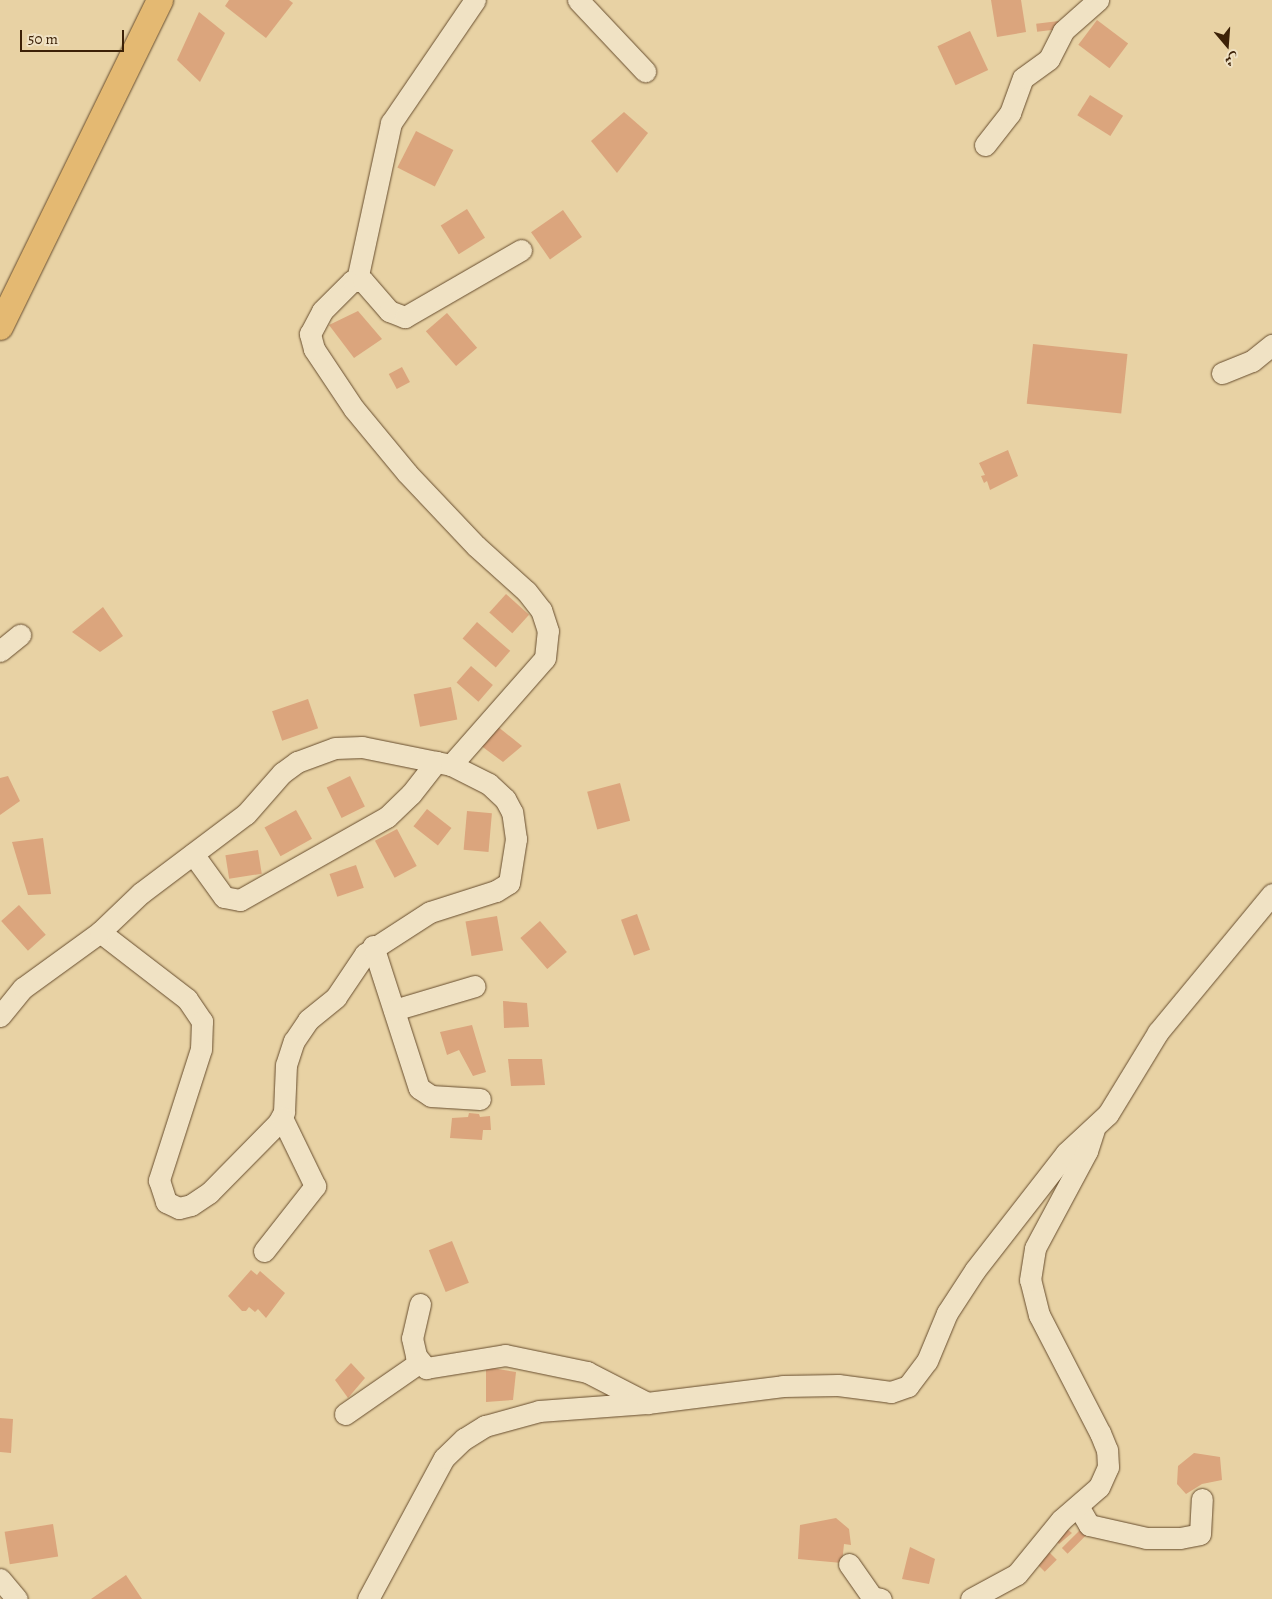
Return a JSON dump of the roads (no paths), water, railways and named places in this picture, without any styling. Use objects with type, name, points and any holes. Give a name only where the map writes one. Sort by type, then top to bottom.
[{"type":"main road","points":[[0,327],[160,0]]},
{"type":"street","points":[[357,280],[391,123],[475,0]]},
{"type":"street","points":[[578,0],[645,71]]},
{"type":"street","points":[[985,145],[1010,113],[1023,78],[1049,59],[1069,24],[1098,0]]},
{"type":"street","points":[[193,854],[224,897],[240,900],[387,817],[539,668],[545,658],[548,631],[540,610],[526,591],[476,546],[407,472],[354,409],[314,349],[310,334],[315,321],[347,283],[357,280],[367,286],[389,311],[405,317],[521,250]]},
{"type":"street","points":[[1222,373],[1252,361],[1272,345]]},
{"type":"street","points":[[0,651],[20,634]]},
{"type":"street","points":[[0,1016],[23,988],[100,932],[141,893],[246,814],[282,773],[310,755],[335,748],[362,747],[443,763],[489,784],[505,800],[512,812],[516,839],[509,883],[500,889],[430,912],[373,946],[360,960],[336,997],[308,1020],[298,1034],[286,1065],[282,1118],[315,1186],[264,1252]]},
{"type":"street","points":[[368,1599],[444,1458],[474,1432],[502,1420],[539,1411],[648,1403],[807,1384],[846,1385],[884,1392],[903,1389],[927,1362],[947,1313],[975,1270],[1066,1153],[1095,1128],[1112,1108],[1158,1032],[1272,894]]},
{"type":"street","points":[[100,932],[187,999],[199,1014],[205,1029],[202,1049],[160,1175],[159,1186],[166,1202],[179,1208],[202,1199],[282,1118]]},
{"type":"street","points":[[373,946],[422,1091],[434,1096],[480,1098]]},
{"type":"street","points":[[394,1010],[475,986]]},
{"type":"street","points":[[971,1599],[1017,1574],[1061,1520],[1104,1482],[1108,1467],[1107,1450],[1042,1324],[1030,1269],[1035,1248],[1086,1151],[1095,1128]]},
{"type":"street","points":[[420,1304],[412,1338],[420,1362],[431,1368],[487,1357],[514,1357],[587,1372],[648,1403]]},
{"type":"street","points":[[345,1414],[420,1362]]},
{"type":"street","points":[[1078,1506],[1089,1525],[1146,1538],[1180,1538],[1200,1534],[1202,1499]]},
{"type":"street","points":[[849,1564],[872,1597],[881,1599]]},
{"type":"street","points":[[0,1579],[17,1599]]}]
